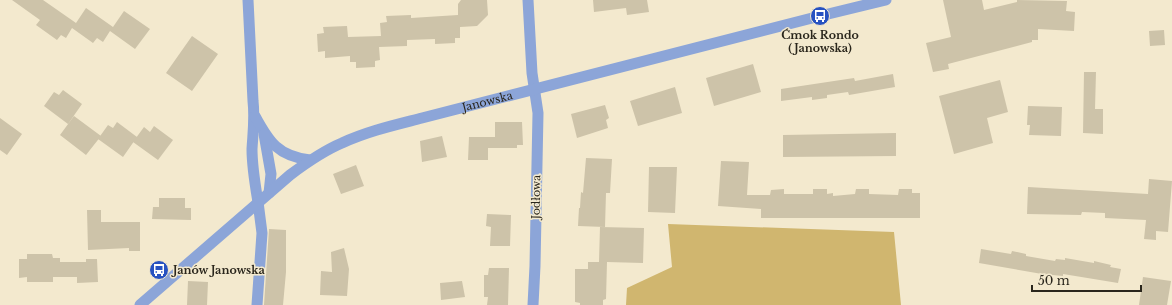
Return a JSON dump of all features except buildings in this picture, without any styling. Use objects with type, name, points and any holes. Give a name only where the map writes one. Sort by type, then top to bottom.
[{"type":"street","points":[[248,0],[255,116],[252,149],[262,233],[258,305]]},
{"type":"street","name":"Jodłowa","points":[[528,0],[532,73],[538,114],[533,305]]},
{"type":"street","name":"Janowska","points":[[140,305],[269,193],[310,160],[341,143],[370,132],[535,88],[886,0]]},
{"type":"street","points":[[255,116],[264,133],[275,147],[294,156],[310,160]]},
{"type":"street","points":[[264,133],[271,174],[269,193]]},
{"type":"shaded area","points":[[668,224],[894,232],[901,305],[626,305],[627,288],[672,267]]},
{"type":"place","name":"Ćmok Rondo (Janowska)","points":[[820,16]]},
{"type":"place","name":"Janów Janowska","points":[[159,270]]}]
